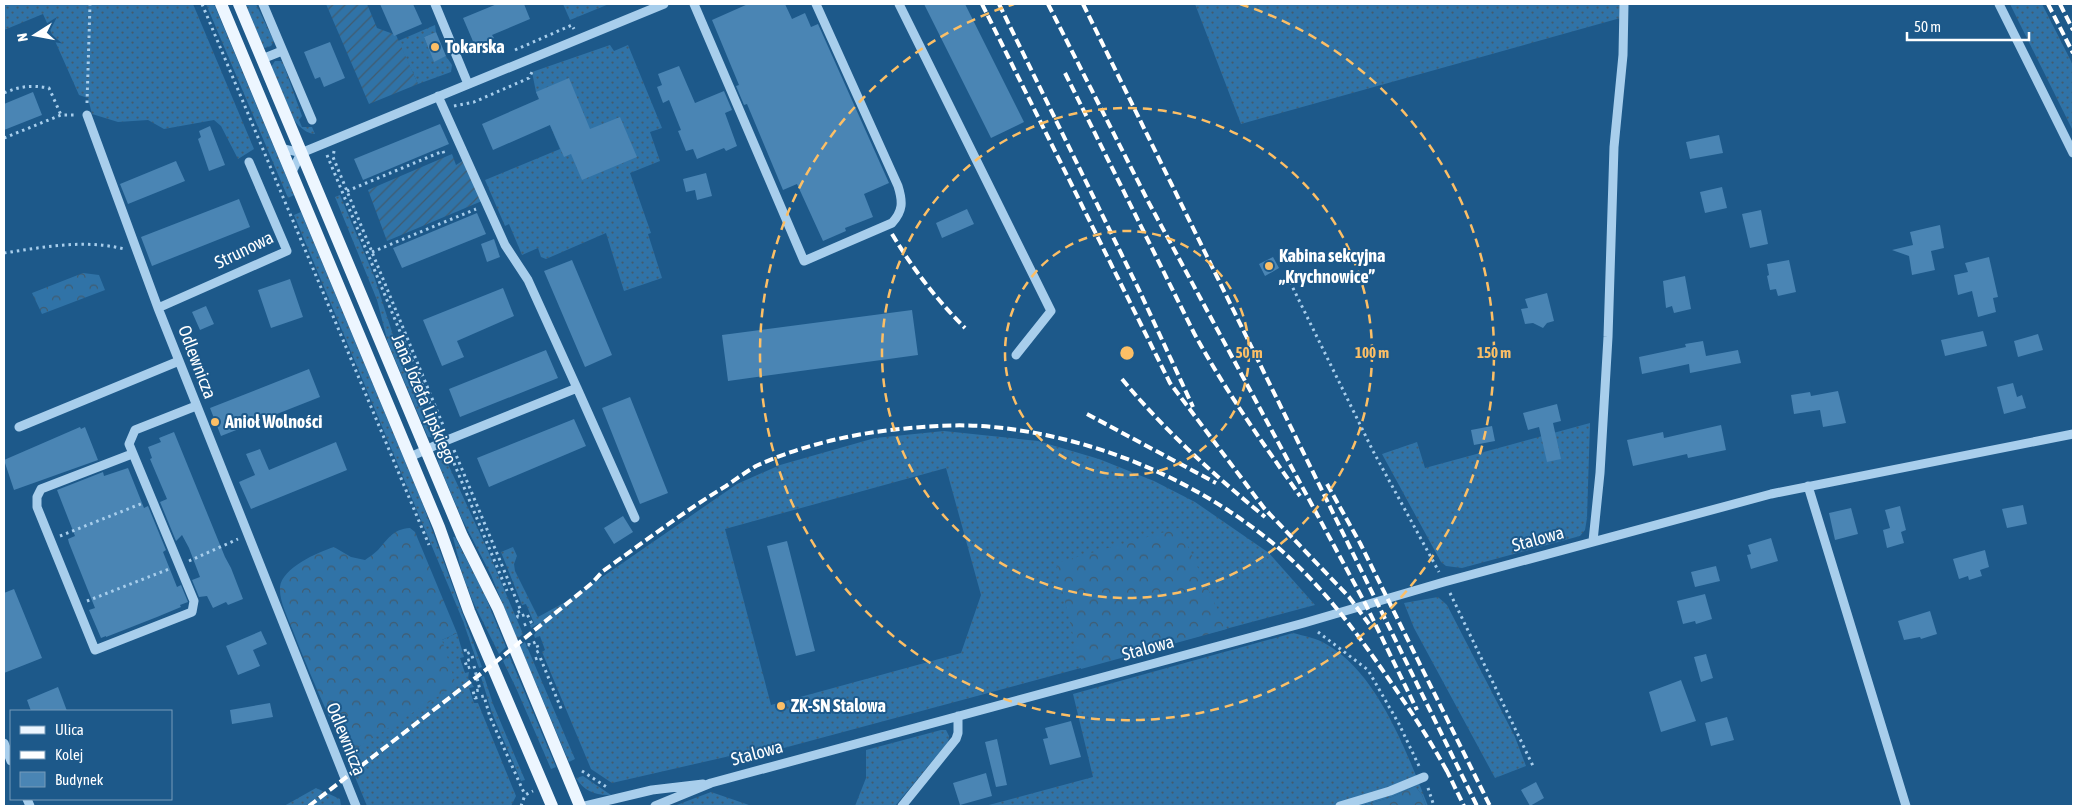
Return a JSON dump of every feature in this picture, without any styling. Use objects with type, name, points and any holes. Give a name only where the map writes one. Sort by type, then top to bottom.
[{"type":"main road","name":"Jana Józefa Lipskiego","points":[[221,4],[439,527],[469,611],[552,806]]},
{"type":"main road","name":"Jana Józefa Lipskiego","points":[[239,4],[462,536],[507,630],[580,806]]},
{"type":"street","points":[[263,4],[312,120]]},
{"type":"street","points":[[435,4],[468,84]]},
{"type":"street","points":[[291,174],[301,153],[322,143],[664,4]]},
{"type":"street","points":[[694,4],[804,261],[892,224],[900,214],[902,201],[898,186],[816,4]]},
{"type":"street","points":[[899,4],[1051,311],[1016,355]]},
{"type":"street","points":[[1594,541],[1608,337],[1614,146],[1624,56],[1624,4]]},
{"type":"street","points":[[1999,4],[2073,153]]},
{"type":"street","points":[[262,59],[282,51]]},
{"type":"street","points":[[438,96],[505,246],[528,280],[635,518]]},
{"type":"street","name":"Odlewnicza","points":[[87,115],[196,406],[356,806]]},
{"type":"street","points":[[281,148],[301,153]]},
{"type":"street","name":"Strunowa","points":[[158,308],[287,250],[249,162]]},
{"type":"street","points":[[19,427],[179,361]]},
{"type":"street","points":[[410,457],[447,440],[577,388]]},
{"type":"street","points":[[132,454],[41,489],[37,498],[37,507],[95,650],[192,612],[194,601],[129,444],[135,430],[196,406]]},
{"type":"street","name":"Stalowa","points":[[655,806],[711,783],[1304,623],[1444,582],[1771,494],[2073,434]]},
{"type":"street","points":[[1808,486],[1906,806]]},
{"type":"street","points":[[902,806],[956,739],[958,716]]},
{"type":"street","points":[[4,743],[10,758]]},
{"type":"street","points":[[1340,806],[1390,791],[1424,777]]},
{"type":"street","name":"Stalowa","points":[[585,806],[652,790],[711,783]]},
{"type":"path","points":[[4,138],[61,114],[87,115],[90,4]]},
{"type":"path","points":[[202,4],[432,553]]},
{"type":"path","points":[[4,94],[21,86],[34,85],[49,88],[61,114]]},
{"type":"path","points":[[322,143],[521,611],[516,613],[518,617],[527,614],[531,622],[522,626],[524,631]]},
{"type":"path","points":[[334,150],[333,157],[447,440]]},
{"type":"path","points":[[347,191],[443,151],[445,157]]},
{"type":"path","points":[[372,252],[487,205]]},
{"type":"path","points":[[4,253],[78,244],[105,244],[137,251]]},
{"type":"path","points":[[1290,282],[1373,451],[1444,582],[1533,766]]},
{"type":"path","points":[[50,540],[151,500]]},
{"type":"path","points":[[77,605],[179,565],[247,534]]},
{"type":"path","points":[[1304,623],[1330,639],[1368,670],[1399,724],[1424,777],[1434,806]]},
{"type":"path","points":[[526,636],[529,645],[536,642],[539,651],[533,654],[535,659],[540,657],[562,711]]},
{"type":"path","points":[[468,650],[473,659],[465,661],[467,668],[474,666],[480,690],[473,691],[475,698],[484,696],[490,717],[525,794]]},
{"type":"path","points":[[481,703],[486,702]]},
{"type":"green space","points":[[4,4],[193,4],[254,149],[238,159],[221,126],[214,120],[164,129],[148,120],[118,122],[92,114],[88,98],[79,95],[43,14],[4,30]]},
{"type":"green space","points":[[206,4],[214,4],[294,195],[288,198]]},
{"type":"green space","points":[[245,4],[256,4],[274,41],[271,46],[265,48],[263,46]]},
{"type":"green space","points":[[326,4],[367,4],[377,28],[396,35],[418,84],[369,104]]},
{"type":"green space","points":[[563,4],[609,4],[570,20]]},
{"type":"green space","points":[[1195,4],[1621,4],[1624,17],[1241,124]]},
{"type":"green space","points":[[2010,4],[2042,4],[2073,65],[2073,131]]},
{"type":"green space","points":[[435,25],[436,32],[424,37],[434,61],[446,56],[452,65],[451,72],[418,84],[398,41]]},
{"type":"green space","points":[[610,45],[614,51],[628,45],[662,128],[650,132],[660,161],[630,173],[651,233],[648,234],[662,278],[624,291],[606,233],[546,259],[541,257],[538,248],[522,255],[509,224],[505,226],[485,180],[560,149],[536,92],[532,72]]},
{"type":"green space","points":[[275,61],[283,63],[302,116],[299,120],[302,127],[312,127],[315,134],[299,126],[287,108],[271,67]]},
{"type":"green space","points":[[452,154],[456,165],[464,160],[482,201],[387,241],[368,190]]},
{"type":"green space","points":[[340,195],[374,276],[394,338],[436,438],[428,437],[388,343],[377,300],[335,197]]},
{"type":"green space","points":[[301,212],[422,502],[482,667],[479,668],[463,621],[294,215]]},
{"type":"green space","points":[[83,273],[99,275],[105,290],[42,314],[32,293]]},
{"type":"green space","points":[[1590,423],[1587,518],[1585,530],[1580,536],[1462,568],[1446,566],[1441,562],[1382,454],[1417,442],[1425,468]]},
{"type":"green space","points":[[944,431],[1038,441],[1099,459],[1154,481],[1195,502],[1269,553],[1315,605],[780,749],[769,747],[612,783],[591,769],[542,652],[545,650],[540,636],[535,638],[534,635],[540,628],[538,624],[531,628],[530,625],[534,623],[526,604],[522,605],[501,552],[513,547],[517,556],[514,564],[515,571],[538,617],[569,600],[737,484],[780,465],[875,438]],"holes":[[[946,468],[981,595],[961,653],[771,705],[725,529]]]},
{"type":"green space","points":[[442,451],[488,551],[523,634],[517,639],[491,575],[462,519],[439,465],[437,455]]},
{"type":"green space","points":[[410,528],[415,532],[457,633],[442,640],[456,685],[346,755],[286,615],[280,587],[287,573],[319,553],[334,547],[351,557],[365,560],[395,532]]},
{"type":"green space","points":[[1179,528],[1227,629],[1081,669],[1056,563]]},
{"type":"green space","points":[[453,537],[455,537],[484,593],[506,647],[499,654],[473,602],[462,573]]},
{"type":"green space","points":[[1438,597],[1447,605],[1515,737],[1526,766],[1495,778],[1414,628],[1404,603]]},
{"type":"green space","points":[[457,633],[464,657],[460,658],[465,673],[469,672],[468,678],[474,687],[469,688],[474,703],[478,703],[516,796],[511,806],[367,806],[346,755],[360,746],[442,640]]},
{"type":"green space","points":[[1293,633],[1326,644],[1344,657],[1361,674],[1389,716],[1411,762],[1428,806],[1426,806],[1422,795],[1415,786],[1392,797],[1361,806],[985,806],[1093,777],[1073,694]]},
{"type":"green space","points":[[525,642],[575,759],[569,762],[520,646]]},
{"type":"green space","points":[[509,655],[556,767],[551,769],[503,661]]},
{"type":"green space","points":[[484,676],[493,704],[525,780],[521,781],[492,713],[481,677]]},
{"type":"green space","points":[[946,730],[949,736],[948,742],[895,806],[855,806],[866,778],[866,750]]},
{"type":"green space","points":[[583,776],[611,795],[600,795],[587,789],[576,778]]},
{"type":"green space","points":[[1415,786],[1422,795],[1426,806],[1361,806],[1392,797]]},
{"type":"green space","points":[[316,788],[340,799],[341,806],[284,806]]},
{"type":"green space","points":[[711,792],[749,805],[749,806],[674,806]]},
{"type":"building","points":[[380,4],[413,4],[422,24],[394,36]]},
{"type":"building","points":[[497,4],[524,4],[530,19],[492,35],[494,38],[475,46],[463,18]]},
{"type":"building","points":[[748,4],[785,4],[792,19],[805,13],[811,27],[818,24],[889,183],[864,194],[873,217],[845,228],[846,231],[823,241],[797,184],[783,190],[747,104],[744,105],[736,86],[739,85],[712,20]]},
{"type":"building","points":[[924,4],[965,4],[1024,122],[991,138]]},
{"type":"building","name":"Tokarska","points":[[436,32],[446,56],[434,62],[424,37]]},
{"type":"building","points":[[330,42],[345,78],[324,87],[320,77],[315,79],[304,52]]},
{"type":"building","points":[[679,66],[695,103],[724,91],[732,110],[725,113],[737,146],[726,151],[724,148],[697,159],[693,149],[686,151],[678,131],[681,130],[669,100],[663,103],[657,87],[662,85],[658,74]]},
{"type":"building","points":[[569,78],[590,129],[620,117],[637,157],[582,180],[571,154],[564,157],[550,125],[493,150],[482,124],[539,99],[536,92]]},
{"type":"building","points":[[33,92],[42,115],[4,130],[4,104]]},
{"type":"building","points":[[440,124],[449,144],[363,180],[354,159]]},
{"type":"building","points":[[210,126],[225,165],[209,171],[198,139],[201,137],[199,131]]},
{"type":"building","points":[[1719,135],[1723,153],[1690,159],[1686,142]]},
{"type":"building","points":[[176,161],[185,181],[128,204],[120,184]]},
{"type":"building","points":[[706,173],[712,196],[697,200],[695,190],[686,192],[683,179]]},
{"type":"building","points":[[1722,187],[1727,208],[1705,213],[1700,192]]},
{"type":"building","points":[[239,199],[250,227],[152,266],[141,237]]},
{"type":"building","points":[[967,209],[974,224],[942,238],[936,223]]},
{"type":"building","points":[[1761,210],[1768,244],[1750,248],[1742,214]]},
{"type":"building","points":[[477,213],[486,234],[402,268],[393,248]]},
{"type":"building","points":[[1940,225],[1944,248],[1931,251],[1935,270],[1912,275],[1909,256],[1892,250],[1913,245],[1910,232]]},
{"type":"building","points":[[494,239],[500,257],[487,262],[481,244]]},
{"type":"building","name":"Kabina sekcyjna „Krychnowice”","points":[[1273,257],[1279,268],[1265,276],[1259,264]]},
{"type":"building","points":[[1989,257],[1998,297],[1993,298],[1996,312],[1978,317],[1972,291],[1958,295],[1954,275],[1968,272],[1965,263]]},
{"type":"building","points":[[572,260],[612,355],[585,367],[544,271]]},
{"type":"building","points":[[1789,260],[1796,292],[1778,296],[1776,289],[1770,290],[1767,264]]},
{"type":"building","points":[[1685,276],[1691,309],[1674,313],[1672,306],[1666,308],[1663,281]]},
{"type":"building","points":[[290,279],[303,317],[271,328],[258,290]]},
{"type":"building","points":[[503,288],[514,316],[457,341],[464,357],[442,366],[423,320]]},
{"type":"building","points":[[1547,293],[1554,321],[1547,323],[1543,328],[1533,323],[1525,324],[1521,309],[1528,308],[1525,299]]},
{"type":"building","points":[[206,306],[214,324],[200,330],[192,312]]},
{"type":"building","points":[[912,310],[918,355],[728,381],[722,335]]},
{"type":"building","points":[[1983,331],[1987,346],[1945,356],[1941,340]]},
{"type":"building","points":[[2038,334],[2043,350],[2018,357],[2014,341]]},
{"type":"building","points":[[1703,341],[1706,356],[1738,350],[1741,363],[1690,373],[1689,364],[1642,374],[1639,357],[1686,347],[1685,344]]},
{"type":"building","points":[[546,350],[558,378],[460,417],[449,389]]},
{"type":"building","points":[[309,369],[320,397],[221,436],[210,408]]},
{"type":"building","points":[[2013,383],[2017,397],[2022,395],[2026,408],[2004,414],[1997,387]]},
{"type":"building","points":[[1838,391],[1846,423],[1823,427],[1820,410],[1794,414],[1791,395],[1810,392],[1811,396]]},
{"type":"building","points":[[630,397],[668,493],[640,504],[602,408]]},
{"type":"building","points":[[1557,404],[1561,421],[1553,423],[1561,459],[1547,462],[1539,427],[1528,430],[1523,413]]},
{"type":"building","points":[[574,419],[586,446],[489,487],[477,458]]},
{"type":"building","points":[[1721,425],[1726,450],[1688,458],[1687,454],[1633,466],[1627,440],[1663,432],[1664,438]]},
{"type":"building","points":[[1492,426],[1495,441],[1474,445],[1471,430]]},
{"type":"building","points":[[80,427],[81,429],[85,427],[98,460],[14,490],[4,460]]},
{"type":"building","points":[[174,432],[243,599],[228,605],[226,602],[213,608],[207,596],[199,597],[192,580],[200,577],[189,548],[182,535],[176,541],[160,502],[167,499],[150,459],[152,458],[148,447],[161,442],[159,438]]},
{"type":"building","points":[[336,442],[347,470],[251,509],[239,482],[255,475],[246,454],[260,449],[269,470]]},
{"type":"building","points":[[128,468],[144,508],[148,506],[166,550],[163,552],[177,587],[181,585],[188,602],[157,617],[101,638],[89,610],[95,608],[69,543],[68,539],[75,536],[57,490],[103,472],[104,476]]},
{"type":"building","points":[[2023,505],[2027,524],[2007,528],[2002,509]]},
{"type":"building","points":[[1900,506],[1906,530],[1901,532],[1904,543],[1887,548],[1883,530],[1890,528],[1885,510]]},
{"type":"building","points":[[1851,508],[1858,534],[1835,540],[1829,513]]},
{"type":"building","points":[[623,516],[633,532],[614,544],[604,528]]},
{"type":"building","points":[[1771,538],[1778,561],[1751,569],[1747,555],[1751,554],[1748,545]]},
{"type":"building","points":[[787,541],[815,651],[796,656],[767,546]]},
{"type":"building","points":[[1985,550],[1989,567],[1980,570],[1982,576],[1969,580],[1968,576],[1959,579],[1953,559]]},
{"type":"building","points":[[1716,566],[1720,581],[1695,587],[1691,572]]},
{"type":"building","points":[[14,589],[42,658],[4,673],[4,593]]},
{"type":"building","points":[[1705,594],[1712,619],[1696,624],[1695,621],[1683,624],[1677,601]]},
{"type":"building","points":[[1930,611],[1937,634],[1921,639],[1920,637],[1904,640],[1898,621]]},
{"type":"building","points":[[261,631],[267,644],[253,650],[260,666],[238,675],[226,646]]},
{"type":"building","points":[[1706,654],[1713,678],[1701,682],[1694,657]]},
{"type":"building","points":[[1681,680],[1696,721],[1661,732],[1649,692]]},
{"type":"building","points":[[58,687],[67,710],[31,710],[27,700]]},
{"type":"building","points":[[270,703],[273,717],[232,724],[230,710]]},
{"type":"building","points":[[1727,717],[1734,740],[1711,746],[1705,723]]},
{"type":"building","points":[[1071,721],[1081,757],[1050,765],[1043,739],[1048,738],[1045,728]]},
{"type":"building","points":[[997,739],[1007,785],[996,787],[985,742]]},
{"type":"building","points":[[986,773],[992,796],[960,805],[953,783]]},
{"type":"building","points":[[1536,782],[1544,798],[1530,806],[1521,790]]},
{"type":"railway","points":[[982,4],[1170,383],[1264,508],[1349,597],[1369,624]]},
{"type":"railway","points":[[999,4],[1140,292],[1193,407]]},
{"type":"railway","points":[[1048,4],[1149,203],[1366,605],[1417,710]]},
{"type":"railway","points":[[1083,4],[1477,806]]},
{"type":"railway","points":[[2048,4],[2073,53]]},
{"type":"railway","points":[[2060,4],[2073,30]]},
{"type":"railway","points":[[1065,73],[1194,333],[1231,395],[1300,496]]},
{"type":"railway","points":[[892,234],[925,283],[965,328]]},
{"type":"railway","points":[[1122,379],[1190,451],[1265,517]]},
{"type":"railway","points":[[1087,414],[1216,483]]},
{"type":"railway","points":[[309,806],[492,665],[592,583],[603,571],[679,517],[756,466],[799,449],[845,437],[890,430],[949,426],[993,427],[1031,432],[1106,452],[1143,465],[1178,482],[1245,522],[1275,545],[1307,575],[1336,608],[1363,642],[1404,702],[1428,738],[1449,775]]},
{"type":"railway","points":[[1327,484],[1360,543],[1490,806]]},
{"type":"railway","points":[[1446,769],[1464,806]]},
{"type":"place","name":"Tokarska","points":[[435,47]]},
{"type":"place","name":"Kabina sekcyjna „Krychnowice”","points":[[1269,266]]},
{"type":"place","name":"Anioł Wolności","points":[[215,422]]},
{"type":"place","name":"ZK-SN Stalowa","points":[[781,706]]}]
